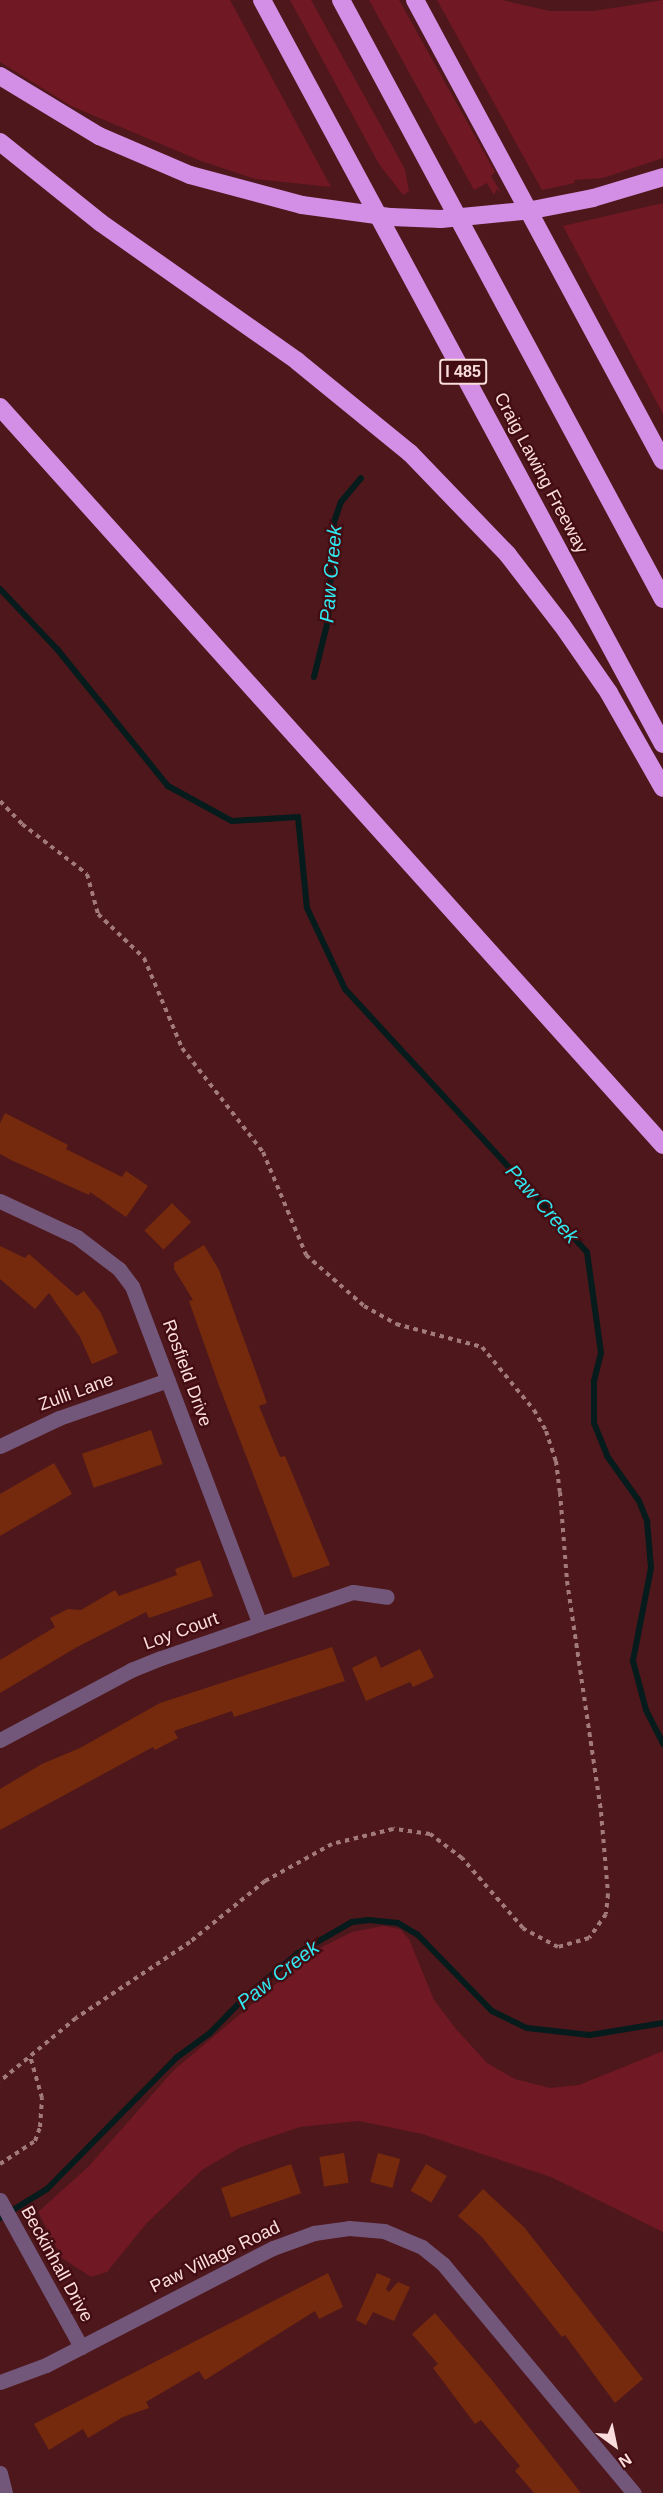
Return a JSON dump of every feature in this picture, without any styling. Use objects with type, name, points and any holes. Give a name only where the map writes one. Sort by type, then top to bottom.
[{"type":"highway","name":"Craig Lawing Freeway","points":[[262,0],[663,744]]},
{"type":"highway","points":[[341,0],[663,598]]},
{"type":"highway","points":[[415,0],[663,461]]},
{"type":"highway","points":[[0,76],[99,136],[168,166],[302,205],[391,217],[441,219],[532,210],[593,198],[663,177]]},
{"type":"highway","points":[[0,142],[101,223],[297,361],[410,453],[508,555],[562,625],[609,693],[663,788]]},
{"type":"highway","points":[[0,407],[663,1145]]},
{"type":"street","name":"Rosfield Drive","points":[[0,1202],[77,1237],[119,1269],[141,1305],[260,1624]]},
{"type":"street","name":"Zulli Lane","points":[[0,1446],[59,1418],[168,1380]]},
{"type":"street","name":"Loy Court","points":[[0,1740],[131,1670],[354,1592],[387,1598]]},
{"type":"street","name":"Beckinhall Drive","points":[[0,2200],[81,2347]]},
{"type":"street","name":"Paw Village Road","points":[[0,2382],[81,2347],[273,2247],[314,2233],[349,2228],[384,2231],[422,2247],[443,2264],[634,2493]]},
{"type":"street","points":[[0,2473],[5,2493]]},
{"type":"path","points":[[0,801],[21,824],[87,874],[99,914],[144,958],[182,1048],[263,1152],[306,1254],[347,1293],[396,1324],[482,1347],[534,1410],[546,1431],[556,1461],[567,1581],[601,1812],[608,1894],[606,1914],[589,1938],[558,1947],[523,1928],[446,1843],[411,1830],[367,1834],[333,1844],[265,1881],[190,1942],[76,2018],[0,2081]]},
{"type":"path","points":[[0,2164],[35,2141],[42,2098],[30,2056]]},
{"type":"shaded area","points":[[0,0],[230,0],[331,187],[255,179],[201,161],[71,106],[0,62]]},
{"type":"shaded area","points":[[290,0],[311,0],[405,169],[409,191],[403,195],[379,164]]},
{"type":"shaded area","points":[[369,0],[399,0],[495,172],[491,176],[502,194],[497,189],[494,195],[487,183],[474,190]]},
{"type":"shaded area","points":[[437,0],[502,0],[550,11],[594,11],[663,0],[663,158],[603,178],[574,180],[575,183],[542,190]]},
{"type":"shaded area","points":[[663,203],[663,414],[563,226]]},
{"type":"shaded area","points":[[383,1926],[400,1929],[409,1939],[434,2000],[456,2029],[487,2063],[515,2079],[550,2088],[579,2085],[663,2051],[663,2232],[551,2177],[422,2134],[359,2121],[300,2127],[241,2147],[202,2170],[146,2224],[107,2272],[91,2277],[62,2258],[38,2212],[88,2167],[174,2070],[316,1950],[352,1932]]},
{"type":"building","points":[[5,1113],[68,1145],[66,1149],[122,1177],[126,1171],[148,1186],[126,1217],[90,1192],[89,1195],[11,1160],[0,1154],[0,1123]]},
{"type":"building","points":[[172,1203],[191,1222],[164,1250],[144,1231]]},
{"type":"building","points":[[204,1245],[219,1270],[267,1403],[259,1406],[280,1457],[285,1456],[330,1565],[293,1578],[218,1383],[189,1301],[193,1300],[174,1269],[174,1263]]},
{"type":"building","points":[[0,1246],[25,1258],[29,1254],[77,1296],[84,1291],[101,1313],[118,1353],[92,1364],[80,1337],[49,1293],[35,1309],[0,1279]]},
{"type":"building","points":[[151,1430],[163,1464],[94,1488],[82,1454]]},
{"type":"building","points":[[54,1463],[72,1494],[0,1536],[0,1494]]},
{"type":"building","points":[[200,1560],[213,1596],[149,1618],[146,1612],[77,1647],[0,1693],[0,1660],[55,1627],[50,1618],[68,1609],[81,1610],[115,1590],[119,1596],[177,1575],[175,1569]]},
{"type":"building","points":[[332,1647],[345,1681],[234,1717],[232,1711],[174,1731],[178,1738],[155,1750],[153,1747],[0,1830],[0,1789],[42,1764],[80,1748],[160,1703]]},
{"type":"building","points":[[420,1649],[434,1677],[413,1687],[410,1682],[366,1701],[352,1668],[376,1656],[381,1668]]},
{"type":"building","points":[[344,2153],[349,2183],[324,2187],[319,2157]]},
{"type":"building","points":[[378,2153],[400,2159],[392,2188],[370,2182]]},
{"type":"building","points":[[291,2164],[301,2193],[231,2217],[221,2188]]},
{"type":"building","points":[[426,2164],[447,2176],[431,2203],[410,2191]]},
{"type":"building","points":[[483,2189],[524,2227],[643,2379],[615,2403],[565,2335],[562,2337],[482,2237],[458,2216]]},
{"type":"building","points":[[328,2273],[343,2307],[319,2319],[315,2311],[205,2380],[199,2371],[146,2402],[149,2408],[123,2417],[88,2438],[83,2429],[49,2450],[34,2424]]},
{"type":"building","points":[[377,2273],[391,2279],[386,2289],[389,2292],[398,2282],[410,2287],[394,2321],[373,2312],[366,2325],[356,2320]]},
{"type":"building","points":[[435,2313],[491,2379],[581,2493],[534,2493],[515,2471],[520,2466],[481,2420],[475,2424],[433,2368],[438,2364],[412,2334]]},
{"type":"waterway","name":"Paw Creek","points":[[314,677],[328,620],[334,522],[341,502],[361,478]]},
{"type":"waterway","name":"Paw Creek","points":[[0,589],[57,649],[168,786],[232,821],[298,817],[307,908],[345,989],[587,1252],[601,1353],[594,1381],[594,1423],[607,1456],[639,1501],[647,1521],[651,1568],[633,1661],[646,1710],[663,1744]]},
{"type":"waterway","name":"Paw Creek","points":[[0,2218],[47,2189],[176,2058],[210,2033],[244,1998],[298,1953],[352,1922],[369,1920],[398,1923],[418,1935],[492,2011],[527,2028],[590,2035],[663,2023]]}]
